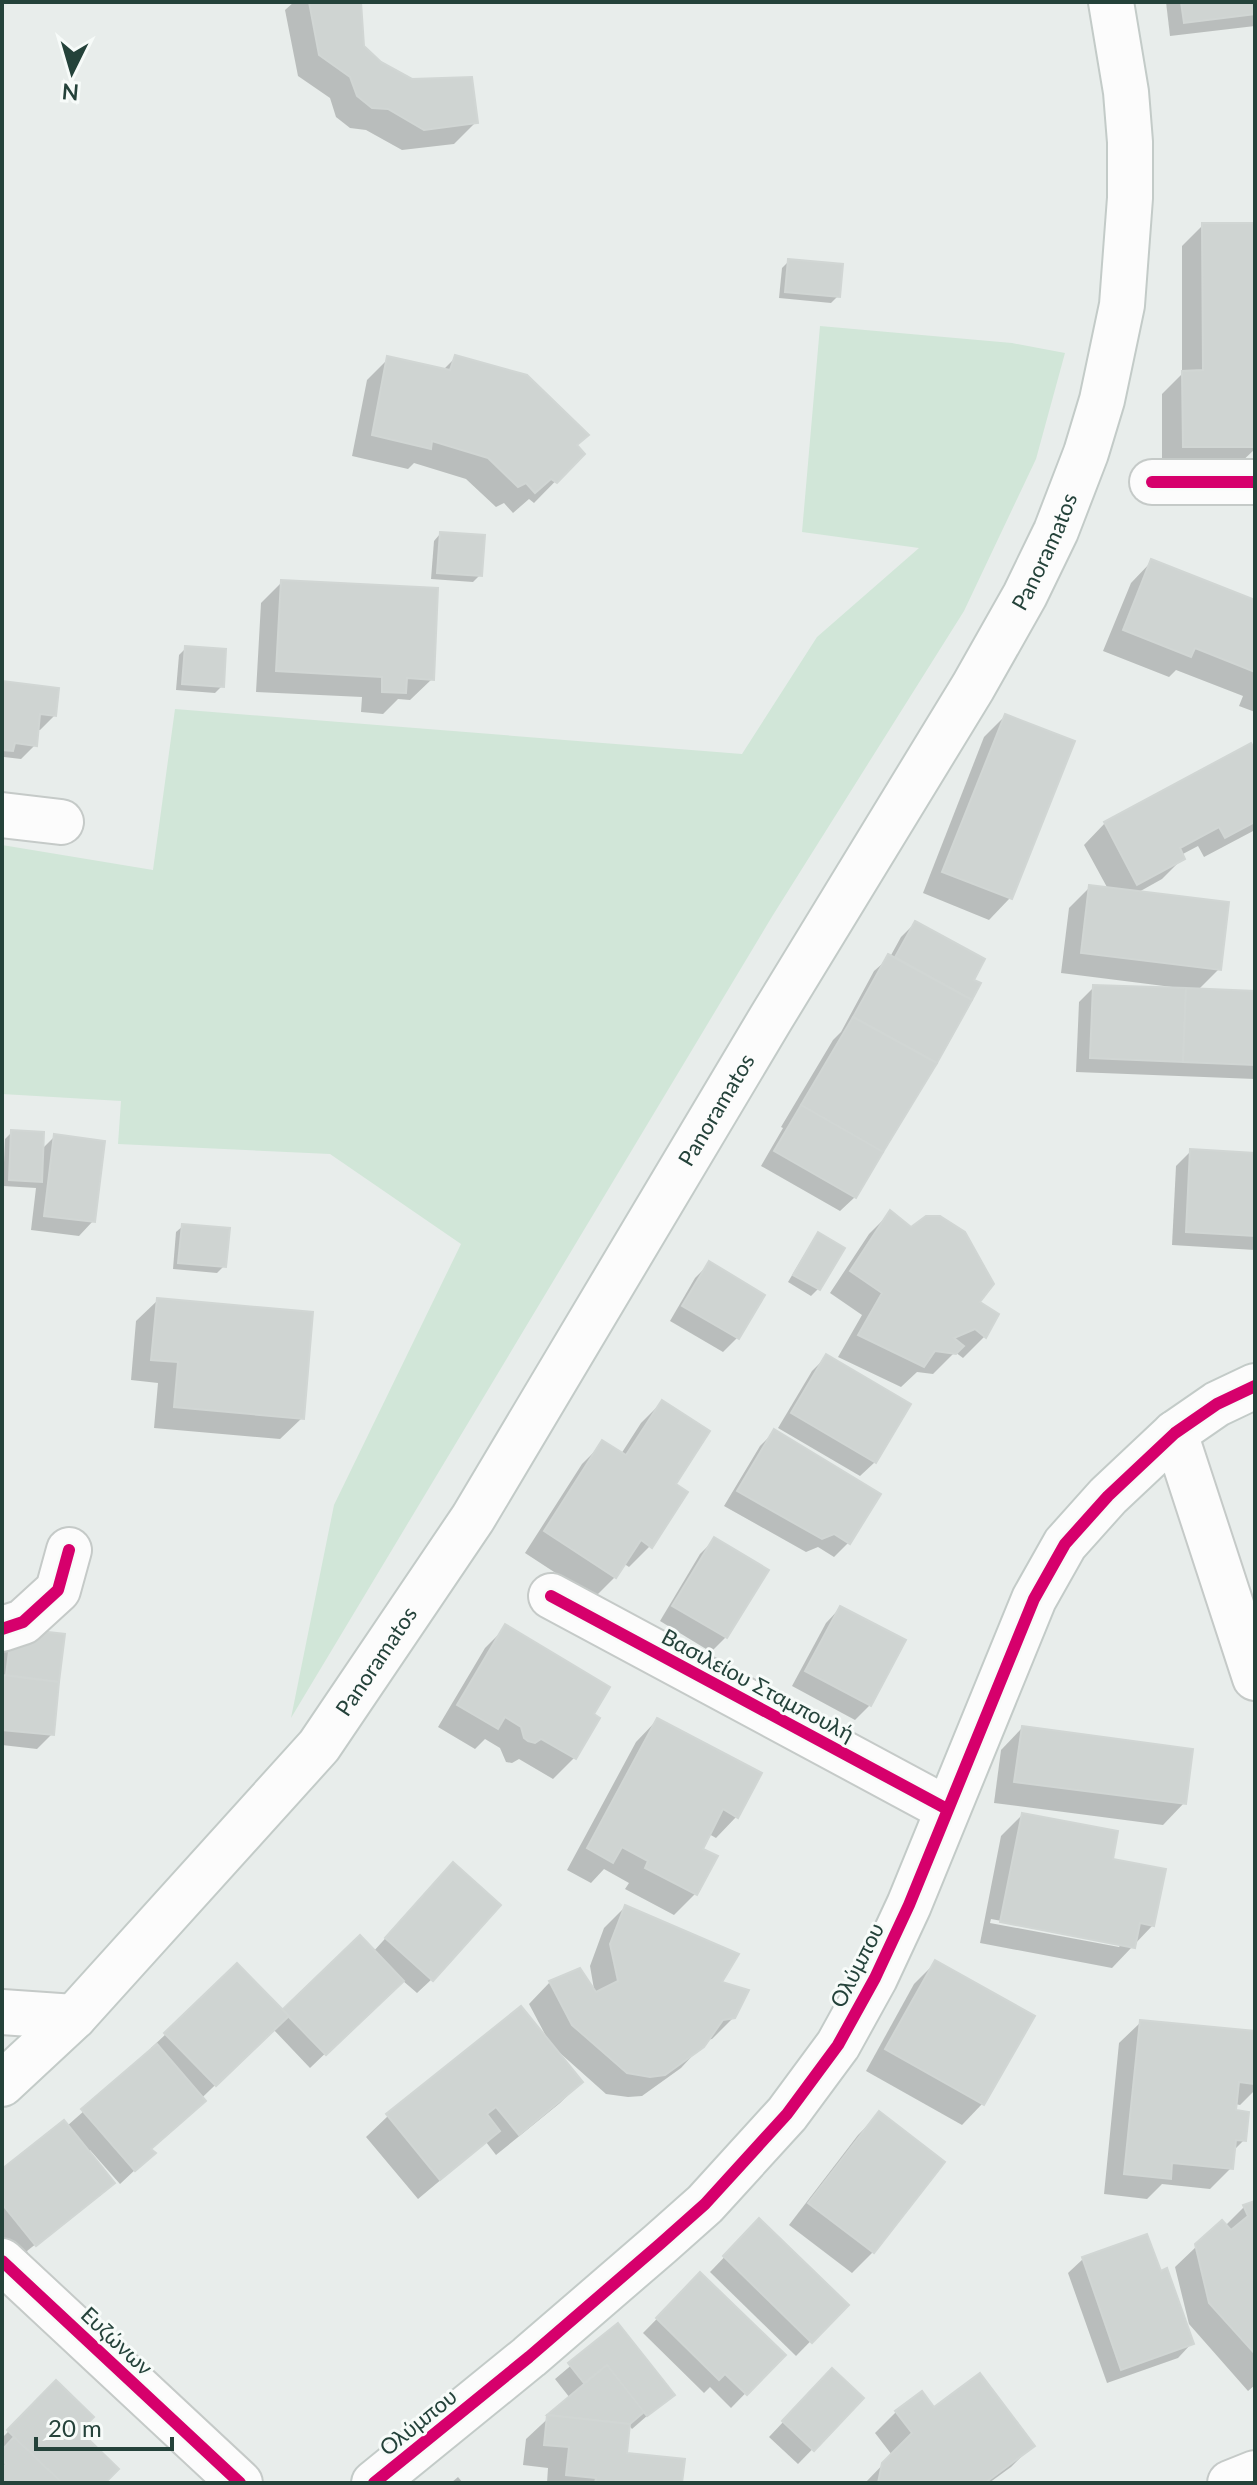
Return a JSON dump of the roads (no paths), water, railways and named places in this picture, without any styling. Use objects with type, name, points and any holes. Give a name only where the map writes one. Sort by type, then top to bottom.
[{"type":"street","name":"Panoramatos","points":[[2,2084],[74,2017],[319,1746],[473,1518],[1025,595],[1056,531],[1086,453],[1102,400],[1122,305],[1130,211],[1130,142],[1126,92],[1111,2]]},
{"type":"street","points":[[1152,482],[1255,482]]},
{"type":"street","points":[[2,815],[61,822]]},
{"type":"street","name":"Ολύμπου","points":[[374,2483],[529,2357],[705,2204],[787,2114],[838,2045],[875,1978],[909,1905],[1034,1599],[1056,1558],[1082,1523],[1175,1433],[1217,1404],[1255,1386]]},
{"type":"street","points":[[1175,1433],[1255,1678]]},
{"type":"street","points":[[2,1629],[23,1622],[58,1590],[69,1550]]},
{"type":"street","name":"Βασιλείου Σταμπουλή","points":[[551,1596],[947,1809]]},
{"type":"street","points":[[2,2012],[74,2017]]},
{"type":"street","name":"Ευζώνων","points":[[2,2261],[240,2483]]},
{"type":"street","points":[[1230,2483],[1255,2473]]}]
